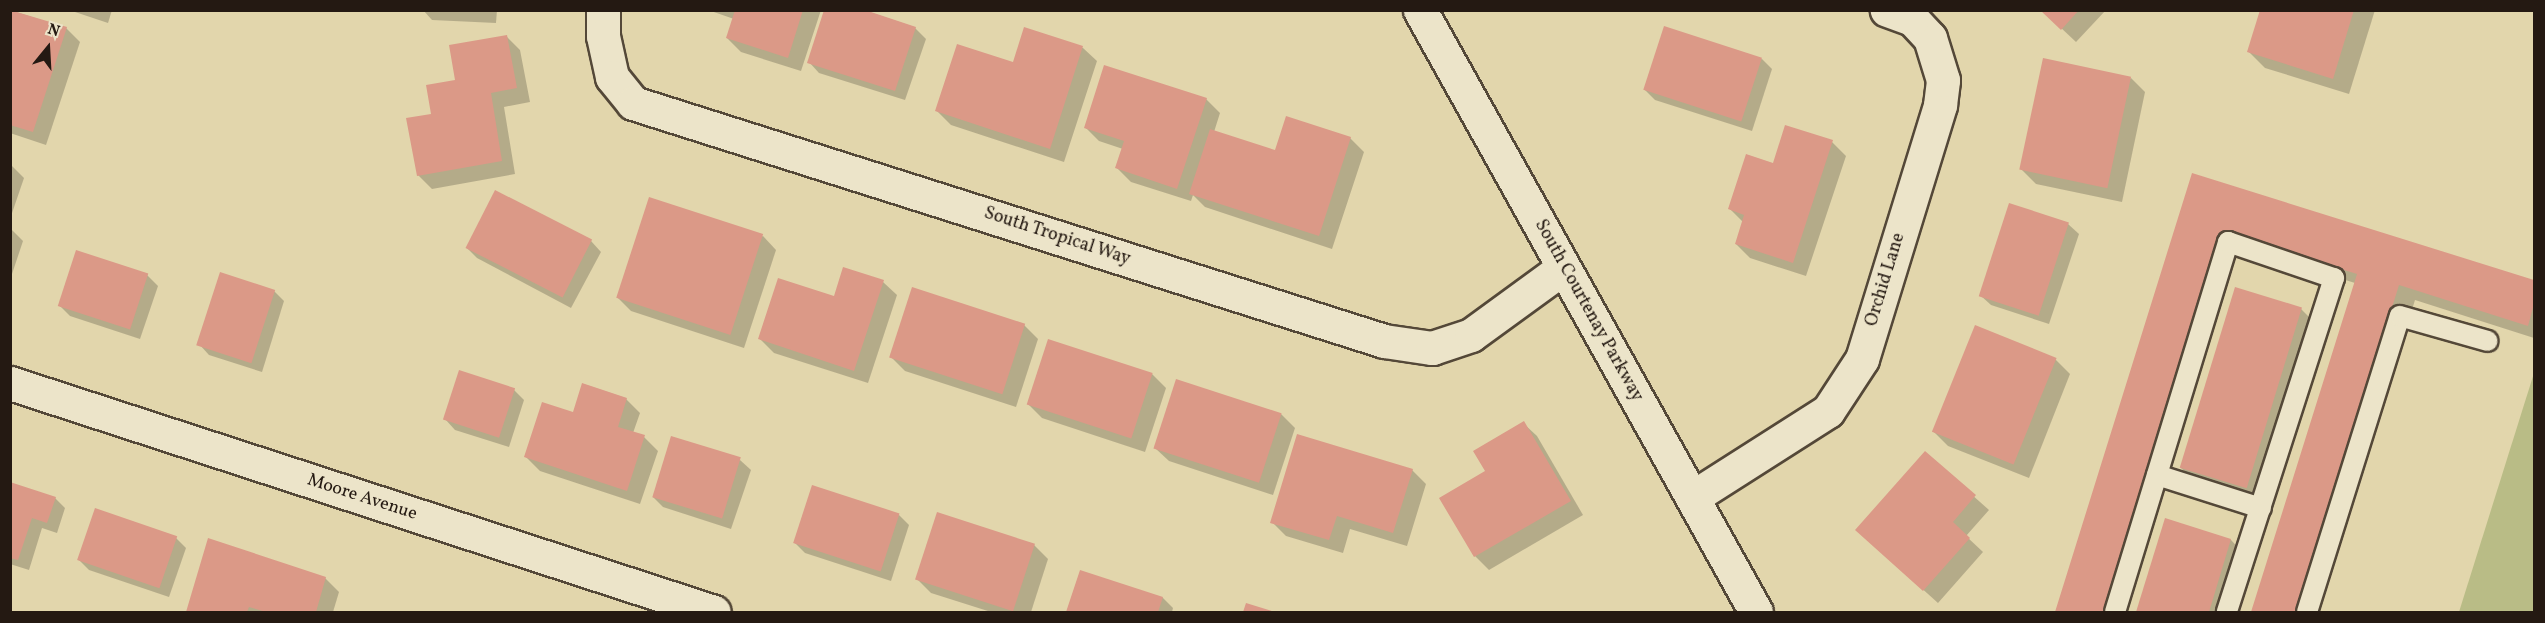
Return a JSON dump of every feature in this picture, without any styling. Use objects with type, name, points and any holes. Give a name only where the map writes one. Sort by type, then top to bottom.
[{"type":"street","name":"South Tropical Way","points":[[603,10],[603,36],[612,76],[633,103],[1384,341],[1432,348],[1471,335],[1563,268]]},
{"type":"street","name":"South Courtenay Parkway","points":[[1420,10],[1756,612]]},
{"type":"street","name":"Orchid Lane","points":[[1693,497],[1828,411],[1862,359],[1940,105],[1943,80],[1930,38],[1912,19],[1887,10]]},
{"type":"street","name":"Moore Avenue","points":[[10,383],[714,612]]},
{"type":"lane","points":[[2115,612],[2228,242],[2334,278],[2227,612]]},
{"type":"lane","points":[[2307,612],[2400,316],[2488,341]]},
{"type":"lane","points":[[2157,475],[2261,508]]},
{"type":"green space","points":[[2534,373],[2534,612],[2459,612]]},
{"type":"building","points":[[10,10],[67,27],[33,132],[10,125]]},
{"type":"building","points":[[735,10],[803,10],[788,58],[726,38]]},
{"type":"building","points":[[824,10],[865,10],[916,27],[895,91],[807,63]]},
{"type":"building","points":[[2040,10],[2079,10],[2061,30]]},
{"type":"building","points":[[2260,10],[2354,10],[2333,79],[2247,52]]},
{"type":"building","points":[[1664,26],[1762,58],[1741,122],[1643,90]]},
{"type":"building","points":[[1024,27],[1083,46],[1050,149],[935,111],[957,44],[1013,62]]},
{"type":"building","points":[[507,35],[517,88],[491,93],[502,161],[417,176],[406,118],[431,114],[426,85],[455,80],[449,45]]},
{"type":"building","points":[[2043,58],[2131,77],[2107,188],[2019,170]]},
{"type":"building","points":[[1104,65],[1207,98],[1177,189],[1115,168],[1124,141],[1084,128]]},
{"type":"building","points":[[1286,116],[1351,137],[1319,236],[1189,194],[1210,129],[1275,150]]},
{"type":"building","points":[[1785,125],[1833,140],[1793,263],[1735,244],[1744,215],[1728,209],[1746,154],[1773,163]]},
{"type":"building","points":[[2192,173],[2534,280],[2534,304],[2528,326],[2399,285],[2297,612],[2251,612],[2357,274],[2223,232],[2104,612],[2055,612]]},
{"type":"building","points":[[495,190],[592,239],[563,297],[465,248]]},
{"type":"building","points":[[649,197],[763,234],[730,335],[616,298]]},
{"type":"building","points":[[2009,203],[2069,222],[2039,316],[1979,296]]},
{"type":"building","points":[[76,250],[148,273],[130,330],[58,306]]},
{"type":"building","points":[[843,267],[884,280],[854,371],[758,339],[778,278],[834,296]]},
{"type":"building","points":[[220,272],[275,290],[251,363],[196,345]]},
{"type":"building","points":[[912,287],[1025,324],[1002,394],[889,357]]},
{"type":"building","points":[[2235,287],[2302,307],[2247,488],[2180,468]]},
{"type":"building","points":[[1975,325],[2057,358],[2014,465],[1932,432]]},
{"type":"building","points":[[1048,339],[1153,373],[1131,439],[1027,405]]},
{"type":"building","points":[[459,370],[515,388],[499,438],[443,419]]},
{"type":"building","points":[[1176,379],[1282,413],[1259,483],[1153,448]]},
{"type":"building","points":[[582,383],[627,398],[618,427],[645,435],[627,491],[524,457],[542,402],[573,412]]},
{"type":"building","points":[[1524,421],[1571,501],[1474,557],[1439,498],[1485,471],[1473,451]]},
{"type":"building","points":[[1297,434],[1413,469],[1393,533],[1337,516],[1329,540],[1270,523]]},
{"type":"building","points":[[671,436],[741,457],[722,519],[652,497]]},
{"type":"building","points":[[1925,451],[1976,495],[1953,522],[1970,538],[1923,591],[1855,530]]},
{"type":"building","points":[[10,482],[56,497],[47,523],[32,518],[18,560],[10,558]]},
{"type":"building","points":[[812,485],[899,513],[881,571],[793,543]]},
{"type":"building","points":[[95,508],[177,536],[159,588],[77,560]]},
{"type":"building","points":[[937,512],[1035,544],[1013,611],[915,580]]},
{"type":"building","points":[[2165,518],[2231,539],[2209,612],[2136,612]]},
{"type":"building","points":[[208,538],[326,577],[316,612],[266,612],[249,607],[247,612],[186,612]]},
{"type":"building","points":[[1080,570],[1163,597],[1158,612],[1066,612]]},
{"type":"building","points":[[1246,603],[1275,612],[1243,612]]}]
